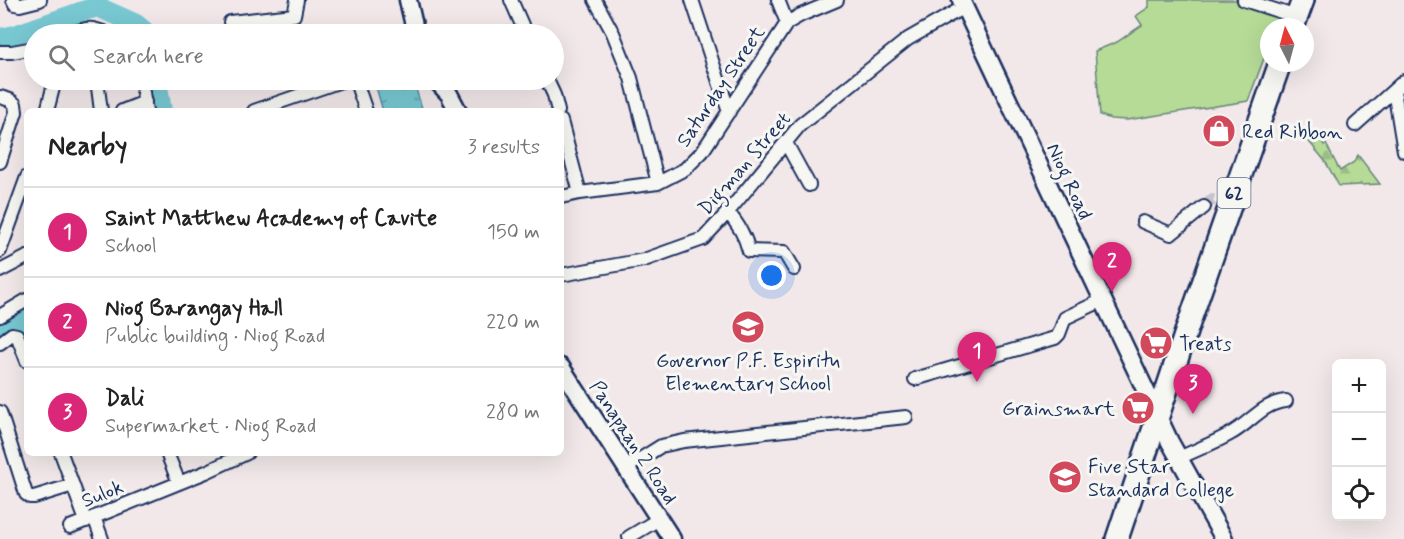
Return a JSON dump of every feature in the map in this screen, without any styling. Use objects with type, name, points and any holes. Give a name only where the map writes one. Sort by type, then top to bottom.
[{"type":"highway","name":"62","points":[[1117,539],[1224,204],[1276,72]]},
{"type":"street","points":[[13,0],[15,4],[20,5],[40,0]]},
{"type":"street","points":[[230,22],[294,15],[297,0]]},
{"type":"street","points":[[408,0],[414,24]]},
{"type":"street","points":[[511,0],[522,24]]},
{"type":"street","points":[[595,0],[613,33],[631,78],[658,183]]},
{"type":"street","points":[[692,0],[729,112]]},
{"type":"street","points":[[778,0],[787,23]]},
{"type":"street","name":"Saturday Street","points":[[564,196],[658,183],[685,169],[702,152],[787,23],[837,0]]},
{"type":"street","points":[[1244,0],[1298,15]]},
{"type":"street","name":"Digman Street","points":[[564,274],[644,260],[703,239],[800,125],[908,39],[963,4]]},
{"type":"street","name":"Niog Road","points":[[963,4],[1158,416],[1224,539]]},
{"type":"street","points":[[0,52],[24,50]]},
{"type":"street","points":[[1354,125],[1404,81]]},
{"type":"street","points":[[48,108],[52,90]]},
{"type":"street","points":[[98,90],[100,108]]},
{"type":"street","points":[[143,90],[146,107]]},
{"type":"street","points":[[263,108],[315,90]]},
{"type":"street","points":[[359,90],[365,108]]},
{"type":"street","points":[[445,90],[456,108]]},
{"type":"street","points":[[552,90],[557,108]]},
{"type":"street","points":[[1394,90],[1404,151]]},
{"type":"street","points":[[0,97],[15,104],[16,112],[2,148],[0,162]]},
{"type":"street","points":[[564,132],[580,193]]},
{"type":"street","points":[[786,143],[809,185]]},
{"type":"street","points":[[0,251],[22,201]]},
{"type":"street","points":[[1143,222],[1171,234],[1204,207]]},
{"type":"street","points":[[728,212],[745,236],[749,251],[784,252],[794,269]]},
{"type":"street","points":[[1,268],[24,258]]},
{"type":"street","points":[[915,379],[1055,338],[1065,318],[1103,300]]},
{"type":"street","points":[[0,316],[24,302]]},
{"type":"street","points":[[0,343],[12,334],[17,335],[24,353]]},
{"type":"street","name":"Panapaan 2 Road","points":[[564,372],[672,539]]},
{"type":"street","points":[[1179,458],[1232,433],[1268,405],[1286,401]]},
{"type":"street","points":[[0,412],[26,494],[34,497],[73,485]]},
{"type":"street","points":[[626,468],[661,446],[684,441],[906,417]]},
{"type":"street","points":[[62,456],[73,485],[102,539]]},
{"type":"street","points":[[168,456],[179,483]]},
{"type":"street","name":"Sulok","points":[[70,527],[240,456]]},
{"type":"street","points":[[629,537],[659,519]]},
{"type":"green space","points":[[1149,0],[1259,0],[1284,7],[1280,18],[1260,18],[1260,69],[1248,101],[1127,120],[1111,119],[1100,115],[1095,51],[1117,42],[1142,25],[1136,16],[1149,7]]},
{"type":"green space","points":[[1307,130],[1313,132],[1315,130],[1324,145],[1326,144],[1340,171],[1354,162],[1358,155],[1380,184],[1339,186],[1325,161],[1306,138],[1303,140]]},
{"type":"water","points":[[377,90],[416,90],[422,108],[382,108]]},
{"type":"waterway","points":[[46,24],[98,7],[136,24]]},
{"type":"waterway","points":[[0,38],[24,32]]},
{"type":"waterway","points":[[159,90],[162,108]]},
{"type":"waterway","points":[[0,335],[24,319]]},
{"type":"tunnel","points":[[1204,207],[1212,200],[1215,201]]},
{"type":"place","name":"Red Ribbon","points":[[1219,131]]},
{"type":"place","name":"Niog Barangay Hall","points":[[1112,292]]},
{"type":"place","name":"Governor P.F. Espiritu Elementary School","points":[[748,327]]},
{"type":"place","name":"Treats","points":[[1156,343]]},
{"type":"place","name":"Saint Matthew Academy of Cavite","points":[[977,382]]},
{"type":"place","name":"Grainsmart","points":[[1138,408]]},
{"type":"place","name":"Dali","points":[[1193,414]]},
{"type":"place","name":"Five Star Standard College","points":[[1065,477]]}]
